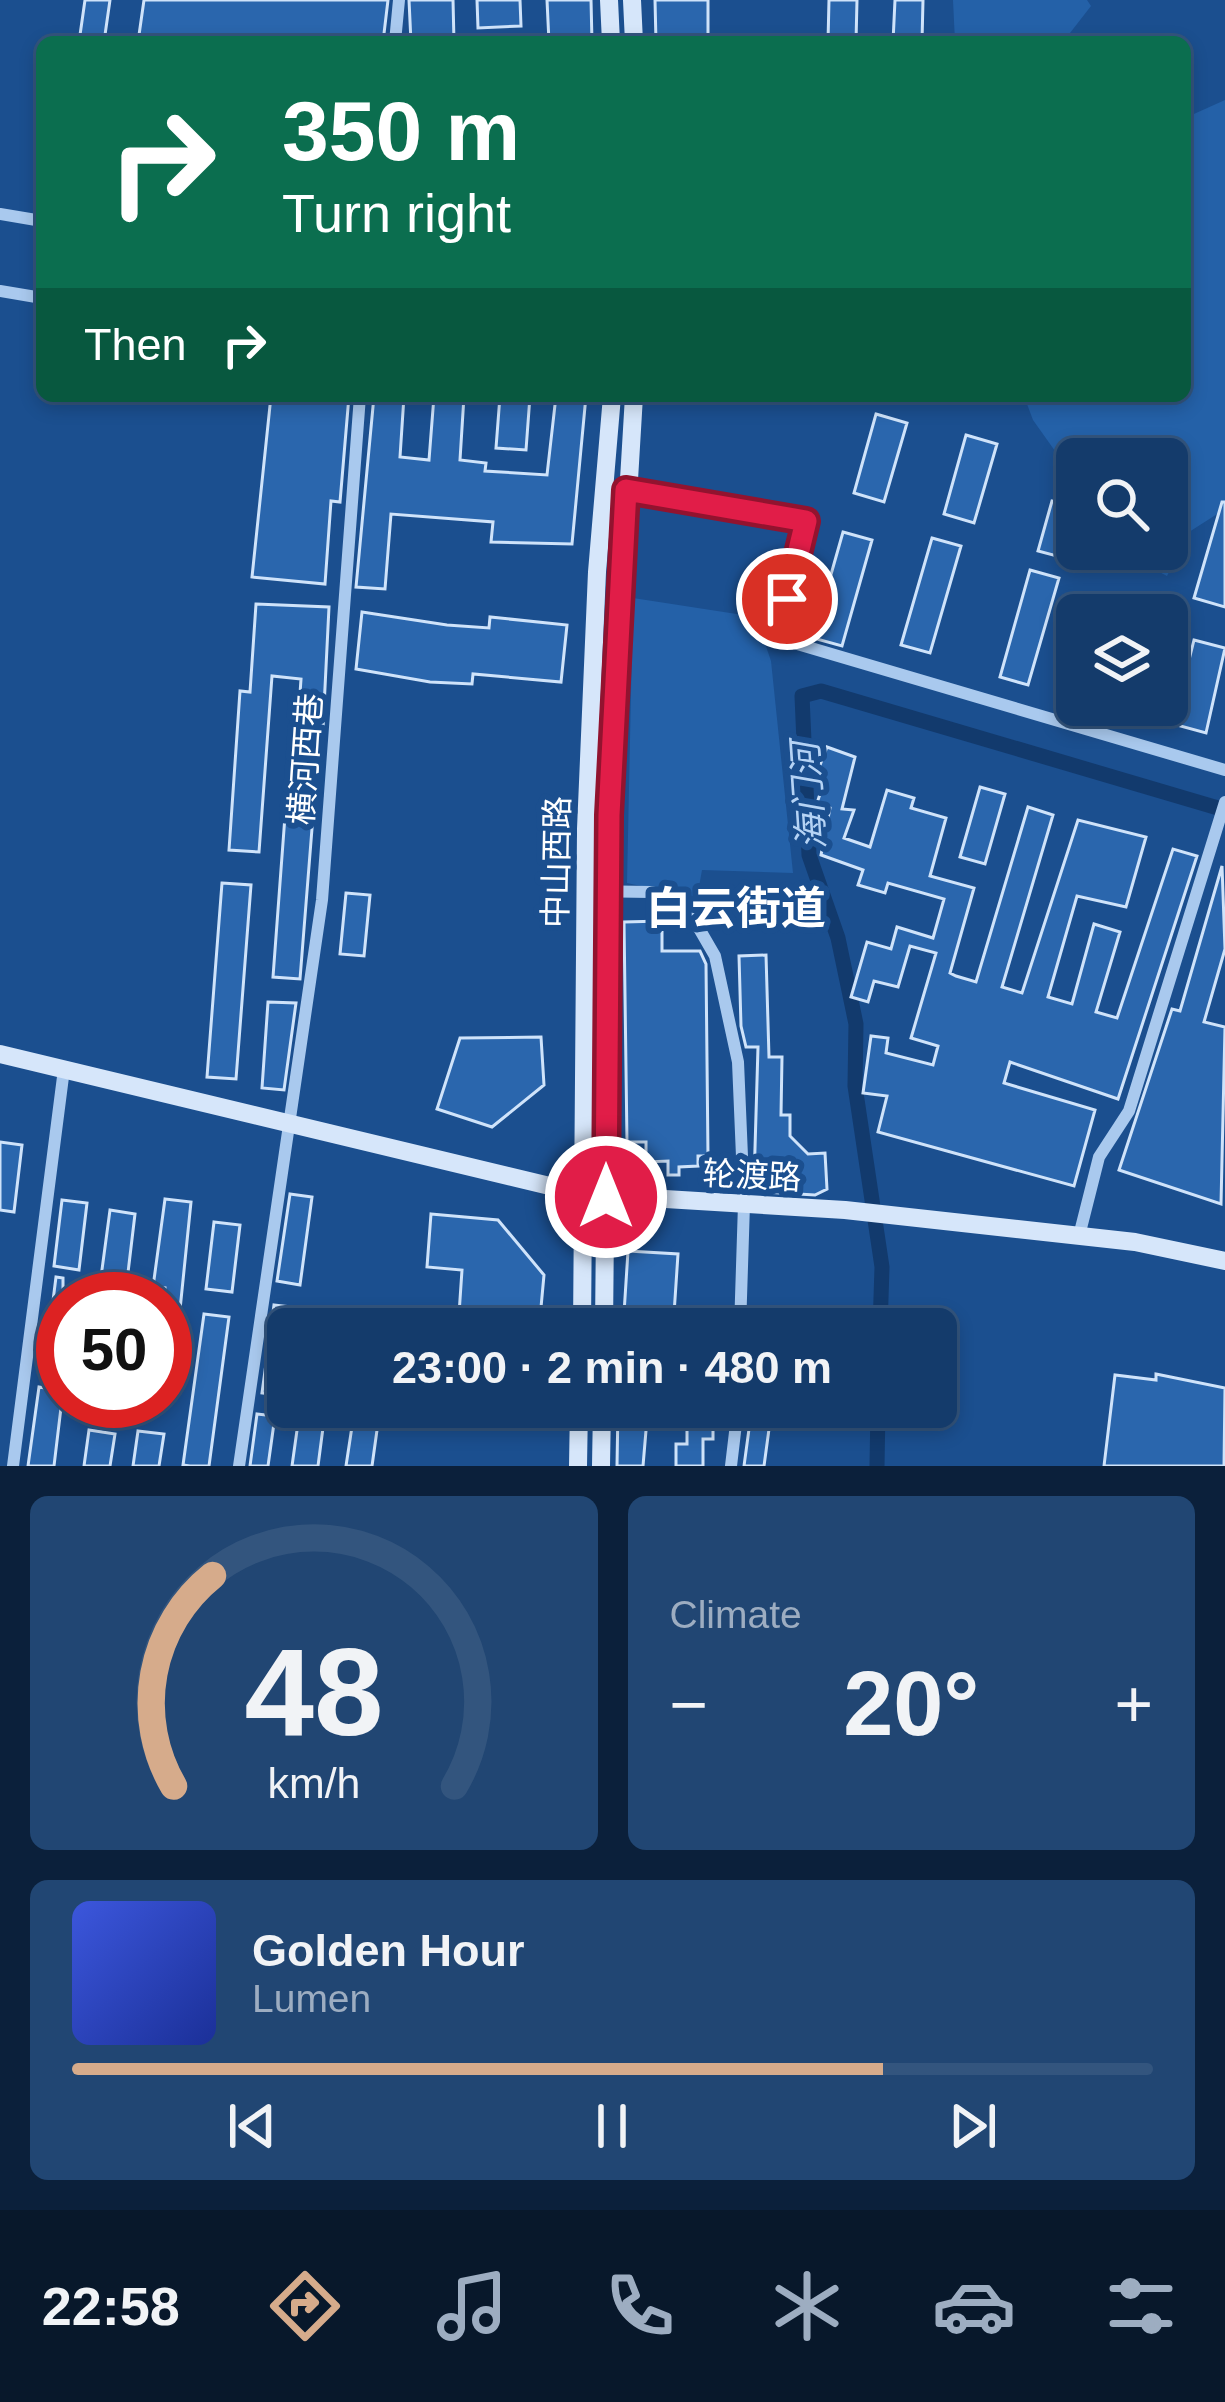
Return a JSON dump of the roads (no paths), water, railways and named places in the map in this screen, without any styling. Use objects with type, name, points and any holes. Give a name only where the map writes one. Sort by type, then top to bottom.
[{"type":"main road","points":[[609,0],[611,36]]},
{"type":"main road","points":[[632,0],[634,36]]},
{"type":"main road","name":"中山西路","points":[[582,1308],[585,891],[611,402]]},
{"type":"main road","name":"中山西路","points":[[604,1308],[608,891],[633,402]]},
{"type":"main road","name":"轮渡路","points":[[0,1054],[583,1194],[845,1210],[1079,1236],[1225,1261]]},
{"type":"main road","points":[[578,1466],[579,1428]]},
{"type":"main road","points":[[601,1466],[602,1428]]},
{"type":"street","points":[[396,36],[399,0]]},
{"type":"street","points":[[0,214],[36,220]]},
{"type":"street","points":[[0,291],[36,297]]},
{"type":"street","name":"横河西巷","points":[[239,1466],[322,900],[360,402]]},
{"type":"street","points":[[604,486],[806,521],[777,638],[1225,770]]},
{"type":"street","points":[[1079,1236],[1099,1157],[1130,1111],[1225,802]]},
{"type":"street","points":[[585,891],[682,899],[715,956],[737,1062],[744,1204],[741,1308]]},
{"type":"street","points":[[13,1466],[64,1069]]},
{"type":"street","points":[[731,1466],[736,1428]]},
{"type":"waterway","name":"海门河","points":[[881,1308],[882,1267],[855,1086],[856,1024],[838,938],[809,855],[802,696],[821,691],[1225,810]]},
{"type":"waterway","name":"海门河","points":[[877,1466],[878,1428]]},
{"type":"district","name":"白云街道","points":[[736,908]]}]
